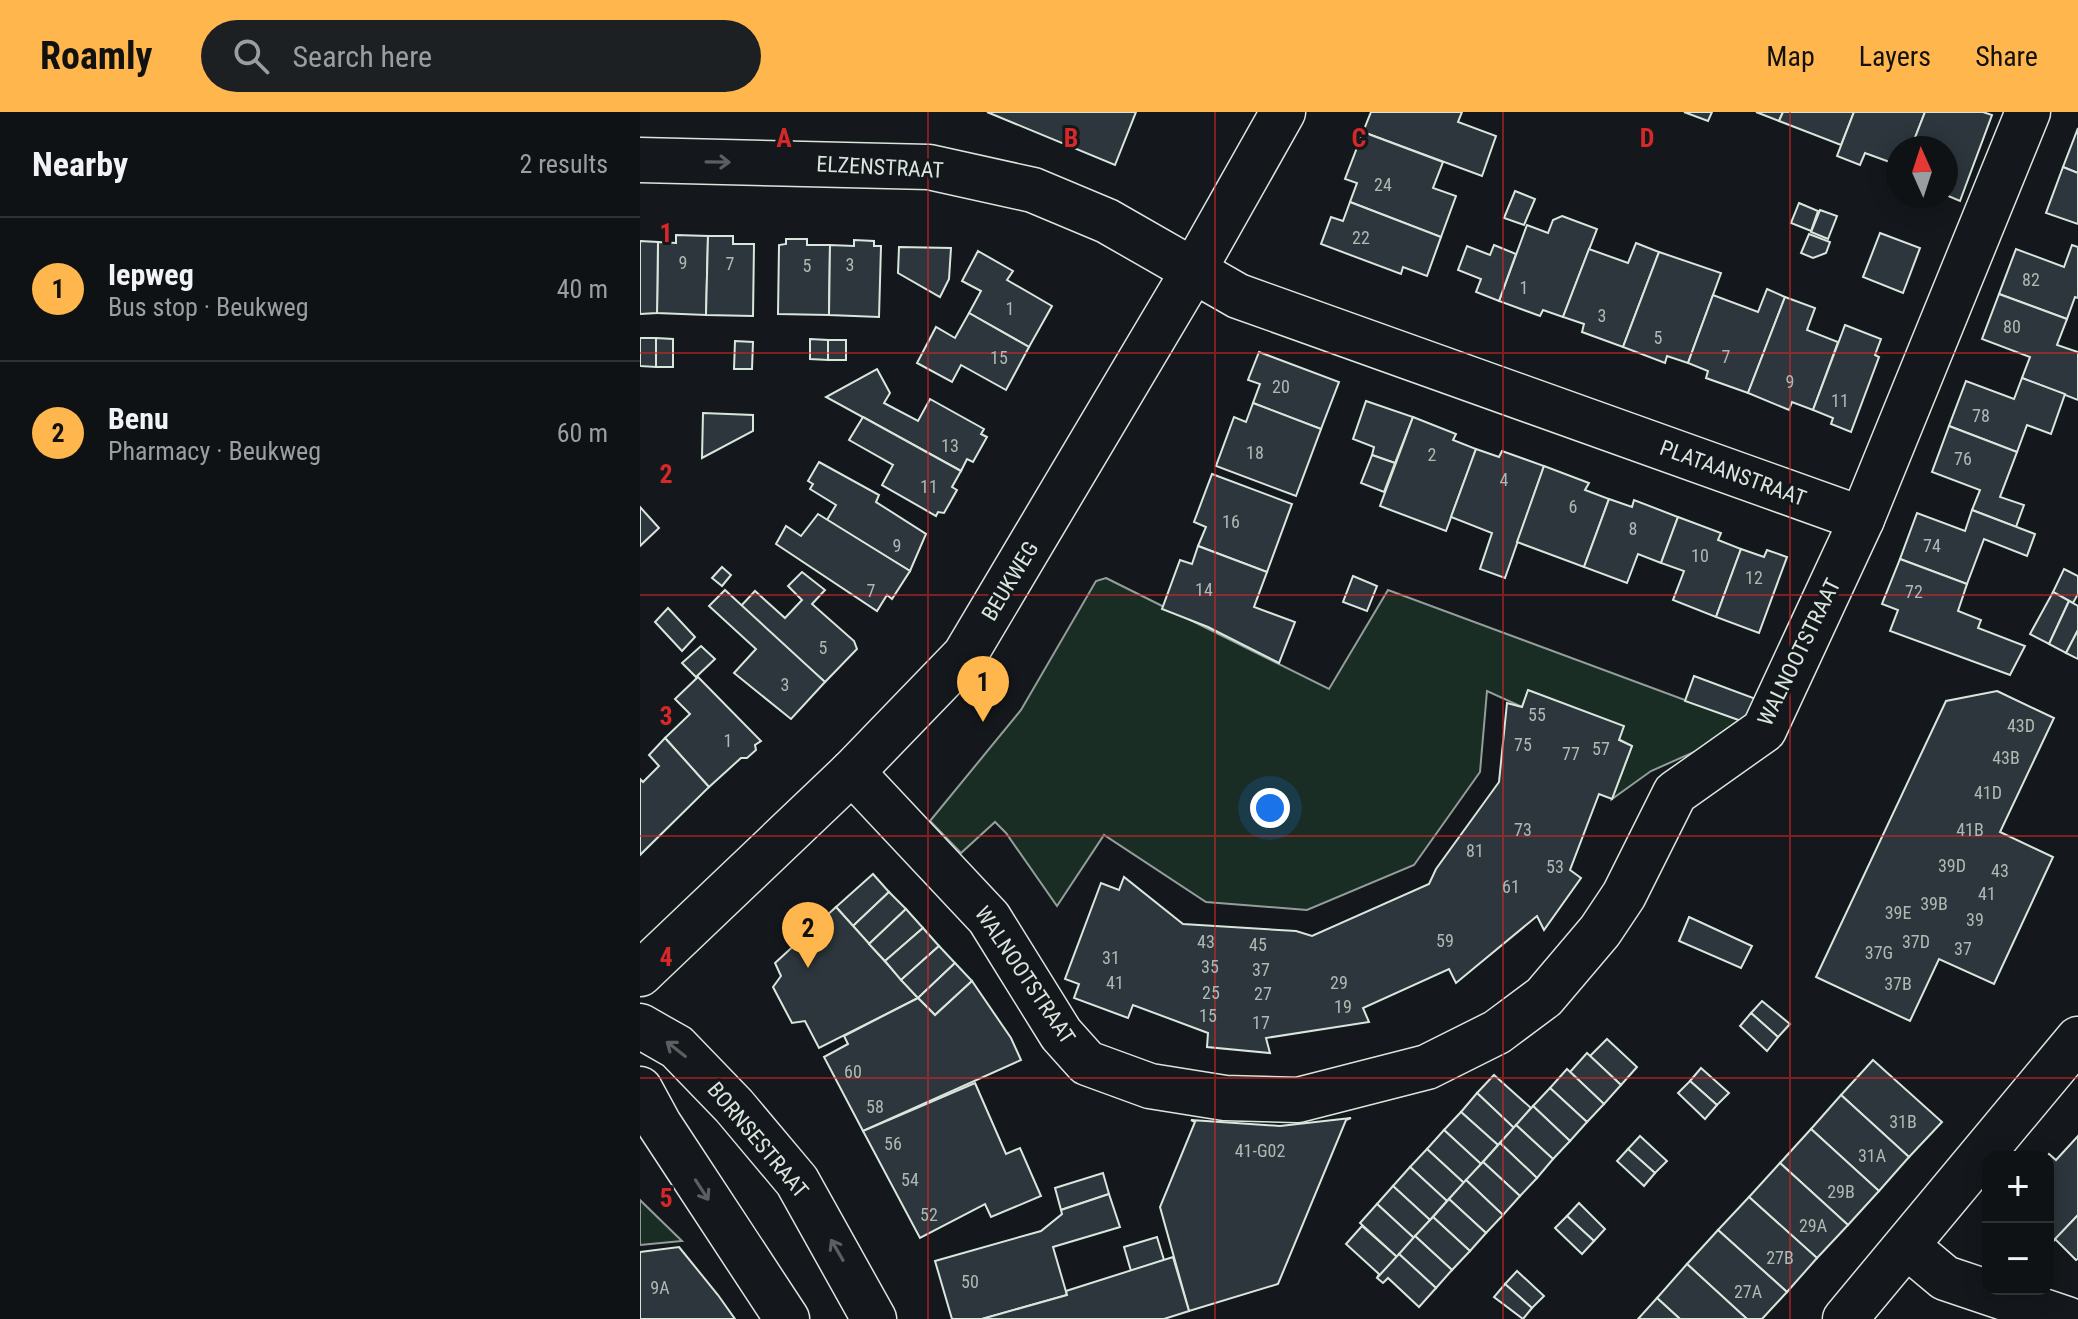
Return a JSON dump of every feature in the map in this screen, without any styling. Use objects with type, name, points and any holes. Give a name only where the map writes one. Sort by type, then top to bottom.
[{"type":"street","name":"BEUKWEG","points":[[640,974],[852,772],[965,655],[1195,268],[1283,112]]},
{"type":"street","points":[[1862,519],[2028,112]]},
{"type":"street","name":"ELZENSTRAAT","points":[[640,160],[929,167],[1033,190],[1107,221],[1195,268]]},
{"type":"street","name":"PLATAANSTRAAT","points":[[1195,268],[1238,296],[1862,519]]},
{"type":"street","name":"WALNOOTSTRAAT","points":[[852,772],[989,918],[1061,1034],[1087,1063],[1150,1086],[1225,1098],[1298,1100],[1362,1086],[1427,1067],[1497,1032],[1544,997],[1600,931],[1624,895],[1675,793],[1764,730],[1862,519]]},
{"type":"street","name":"BORNSESTRAAT","points":[[640,1026],[677,1047],[734,1106],[797,1181],[874,1319]]},
{"type":"street","points":[[1845,1319],[2078,1039]]},
{"type":"street","points":[[640,1089],[659,1124],[787,1319]]},
{"type":"street","points":[[1908,1247],[1945,1278],[2067,1319]]},
{"type":"green space","points":[[1106,578],[1329,689],[1388,590],[1747,723],[1726,738],[1651,771],[1612,799],[1632,746],[1528,691],[1522,707],[1487,691],[1480,772],[1414,865],[1307,910],[1206,902],[1104,835],[1057,906],[995,822],[961,853],[930,821],[1021,710],[1096,581]]},
{"type":"green space","points":[[640,1200],[682,1241],[640,1245]]},
{"type":"building","points":[[987,112],[1136,112],[1115,165]]},
{"type":"building","points":[[1371,112],[1462,112],[1458,122],[1496,136],[1482,176],[1363,132]]},
{"type":"building","points":[[1684,112],[1712,112],[1708,121]]},
{"type":"building","points":[[1756,112],[1783,112],[1779,121]]},
{"type":"building","points":[[1783,112],[1854,112],[1841,145],[1779,121]]},
{"type":"building","points":[[1854,112],[1925,112],[1916,136],[1886,136],[1886,161],[1865,153],[1860,165],[1837,156]]},
{"type":"building","points":[[1925,112],[1983,112],[1992,115],[1960,201],[1958,136],[1916,136]]},
{"type":"building","points":[[2078,128],[2078,173],[2063,167]]},
{"type":"building","points":[[1363,132],[1443,162],[1433,188],[1456,196],[1441,237],[1350,202],[1357,183],[1345,179]]},
{"type":"building","points":[[2063,167],[2078,173],[2078,224],[2046,213]]},
{"type":"building","points":[[1515,191],[1535,199],[1524,225],[1504,218]]},
{"type":"building","points":[[1350,202],[1441,237],[1427,276],[1403,267],[1401,274],[1321,244],[1331,217],[1343,221]]},
{"type":"building","points":[[1799,203],[1818,211],[1811,231],[1791,223]]},
{"type":"building","points":[[1820,210],[1837,216],[1828,239],[1811,232]]},
{"type":"building","points":[[1562,216],[1597,229],[1563,317],[1543,310],[1540,316],[1499,301],[1527,225],[1548,233],[1553,220]]},
{"type":"building","points":[[1880,233],[1920,248],[1903,293],[1863,277]]},
{"type":"building","points":[[1809,234],[1830,242],[1826,253],[1813,258],[1801,253]]},
{"type":"building","points":[[676,235],[708,236],[706,315],[657,313],[658,242],[676,243]]},
{"type":"building","points":[[708,236],[733,236],[733,244],[754,244],[753,316],[706,315]]},
{"type":"building","points":[[786,239],[807,239],[807,245],[830,245],[829,315],[778,314],[779,245],[786,244]]},
{"type":"building","points":[[854,240],[874,241],[874,246],[881,246],[879,317],[829,315],[830,245],[854,246]]},
{"type":"building","points":[[640,241],[658,242],[657,313],[640,314]]},
{"type":"building","points":[[1636,243],[1659,252],[1623,347],[1582,332],[1584,324],[1563,317],[1589,249],[1628,263]]},
{"type":"building","points":[[1494,245],[1516,254],[1499,301],[1476,292],[1481,279],[1458,270],[1467,246],[1490,255]]},
{"type":"building","points":[[2072,245],[2078,247],[2078,298],[2075,297],[2067,319],[1999,294],[2016,249],[2064,267]]},
{"type":"building","points":[[899,247],[951,248],[949,279],[940,297],[898,273]]},
{"type":"building","points":[[978,251],[1013,271],[1007,280],[1052,306],[1029,347],[969,313],[981,291],[962,281]]},
{"type":"building","points":[[1659,252],[1721,273],[1688,363],[1667,356],[1665,363],[1623,347]]},
{"type":"building","points":[[1767,289],[1785,297],[1748,393],[1706,378],[1708,371],[1688,363],[1713,295],[1758,312]]},
{"type":"building","points":[[1999,294],[2067,319],[2057,345],[2078,352],[2078,400],[2022,378],[2030,357],[1982,339]]},
{"type":"building","points":[[1785,297],[1815,308],[1807,330],[1838,342],[1813,410],[1792,402],[1789,410],[1748,393]]},
{"type":"building","points":[[969,313],[1029,347],[1006,390],[961,365],[952,382],[917,363],[936,327],[955,338]]},
{"type":"building","points":[[1845,325],[1881,339],[1875,355],[1879,357],[1851,432],[1831,424],[1833,418],[1813,410]]},
{"type":"building","points":[[640,338],[656,338],[656,367],[640,366]]},
{"type":"building","points":[[656,338],[673,339],[673,367],[656,367]]},
{"type":"building","points":[[810,339],[828,340],[828,360],[810,359]]},
{"type":"building","points":[[828,340],[846,340],[846,360],[828,360]]},
{"type":"building","points":[[735,341],[753,342],[752,369],[734,369]]},
{"type":"building","points":[[1259,352],[1339,382],[1321,429],[1253,403],[1260,384],[1248,380]]},
{"type":"building","points":[[877,369],[890,393],[884,403],[918,421],[930,399],[984,429],[981,434],[987,437],[973,462],[967,459],[961,471],[826,397]]},
{"type":"building","points":[[2022,378],[2065,394],[2051,434],[2027,425],[2017,452],[1949,426],[1966,381],[2014,399]]},
{"type":"building","points":[[1366,401],[1413,417],[1395,463],[1372,455],[1374,447],[1353,439]]},
{"type":"building","points":[[1253,403],[1321,429],[1296,496],[1216,466],[1234,417],[1246,422]]},
{"type":"building","points":[[703,413],[753,415],[753,431],[702,458]]},
{"type":"building","points":[[863,417],[961,471],[952,487],[957,490],[944,513],[938,512],[936,516],[882,485],[893,465],[849,440]]},
{"type":"building","points":[[1413,417],[1456,434],[1453,440],[1476,449],[1446,531],[1380,506]]},
{"type":"building","points":[[1949,426],[2017,452],[2000,497],[2024,505],[2016,527],[1972,510],[1980,490],[1932,472]]},
{"type":"building","points":[[1476,449],[1499,457],[1502,451],[1544,466],[1505,578],[1480,569],[1492,533],[1451,517]]},
{"type":"building","points":[[1372,455],[1395,463],[1384,492],[1361,483]]},
{"type":"building","points":[[819,462],[879,495],[876,502],[926,534],[910,571],[827,520],[836,505],[810,489],[813,484],[808,481]]},
{"type":"building","points":[[1544,466],[1589,483],[1585,490],[1609,499],[1584,567],[1517,542]]},
{"type":"building","points":[[1212,474],[1292,504],[1267,572],[1198,546],[1206,527],[1194,522]]},
{"type":"building","points":[[1609,499],[1632,507],[1634,500],[1678,517],[1661,563],[1638,554],[1627,583],[1584,567]]},
{"type":"building","points":[[640,507],[659,528],[640,546]]},
{"type":"building","points":[[1972,510],[2035,534],[2027,556],[1984,539],[1967,584],[1900,559],[1917,513],[1965,531]]},
{"type":"building","points":[[818,514],[910,571],[892,599],[887,595],[877,611],[776,544],[786,526],[801,536]]},
{"type":"building","points":[[1678,517],[1721,533],[1718,540],[1741,549],[1716,617],[1673,600],[1684,571],[1661,563]]},
{"type":"building","points":[[1198,546],[1267,572],[1254,607],[1295,622],[1279,663],[1208,627],[1162,609],[1180,560],[1192,564]]},
{"type":"building","points":[[1741,549],[1764,557],[1767,550],[1787,557],[1759,633],[1716,617]]},
{"type":"building","points":[[1900,559],[1967,584],[1958,611],[1981,620],[1978,628],[2025,646],[2010,675],[1890,631],[1898,610],[1882,604]]},
{"type":"building","points":[[722,567],[731,575],[722,586],[712,578]]},
{"type":"building","points":[[2064,569],[2078,576],[2078,594],[2073,603],[2053,592]]},
{"type":"building","points":[[802,572],[825,590],[812,604],[854,641],[857,649],[825,682],[740,607],[755,591],[785,618],[802,600],[788,586]]},
{"type":"building","points":[[1353,576],[1377,586],[1367,611],[1343,602]]},
{"type":"building","points":[[725,590],[825,682],[791,719],[734,673],[756,649],[709,606]]},
{"type":"building","points":[[2053,592],[2069,601],[2049,644],[2030,634]]},
{"type":"building","points":[[2069,601],[2078,606],[2078,630],[2066,653],[2049,644]]},
{"type":"building","points":[[668,608],[695,637],[682,651],[655,622]]},
{"type":"building","points":[[2078,630],[2078,659],[2066,653]]},
{"type":"building","points":[[701,646],[715,659],[696,677],[682,663]]},
{"type":"building","points":[[1694,676],[1756,699],[1747,723],[1685,701]]},
{"type":"building","points":[[698,677],[761,741],[747,758],[741,758],[709,787],[665,738],[690,714],[675,699]]},
{"type":"building","points":[[1528,690],[1624,726],[1619,740],[1632,746],[1612,799],[1599,794],[1570,870],[1581,878],[1544,930],[1537,916],[1456,983],[1449,969],[1363,1008],[1369,1022],[1266,1038],[1270,1053],[1207,1047],[1208,1033],[1133,1005],[1128,1018],[1074,998],[1079,984],[1065,979],[1101,883],[1119,890],[1124,877],[1183,924],[1296,931],[1312,936],[1429,884],[1436,869],[1499,782],[1507,703],[1522,707]]},
{"type":"building","points":[[1997,691],[2054,718],[2000,832],[2053,857],[1994,984],[1939,959],[1910,1021],[1816,977],[1946,701]]},
{"type":"building","points":[[665,738],[709,787],[640,855],[640,779],[643,782],[659,766],[649,755]]},
{"type":"building","points":[[873,874],[889,892],[853,926],[836,907]]},
{"type":"building","points":[[889,892],[906,909],[869,944],[853,926]]},
{"type":"building","points":[[836,907],[918,998],[819,1048],[805,1021],[792,1023],[773,987],[781,976],[775,963]]},
{"type":"building","points":[[906,909],[923,928],[885,961],[869,944]]},
{"type":"building","points":[[1689,917],[1752,946],[1741,968],[1679,941]]},
{"type":"building","points":[[923,928],[939,946],[901,980],[885,961]]},
{"type":"building","points":[[939,946],[955,963],[918,998],[901,980]]},
{"type":"building","points":[[955,963],[972,981],[935,1015],[918,998]]},
{"type":"building","points":[[972,981],[1011,1038],[1021,1060],[863,1131],[824,1057],[848,1044],[844,1036],[918,998],[935,1015]]},
{"type":"building","points":[[1762,1001],[1790,1024],[1778,1037],[1751,1013]]},
{"type":"building","points":[[1751,1013],[1778,1037],[1767,1051],[1740,1026]]},
{"type":"building","points":[[1607,1039],[1637,1067],[1621,1085],[1590,1056]]},
{"type":"building","points":[[1587,1053],[1621,1085],[1604,1104],[1570,1072]]},
{"type":"building","points":[[1873,1060],[1942,1122],[1909,1157],[1841,1095]]},
{"type":"building","points":[[1701,1068],[1729,1093],[1717,1105],[1690,1081]]},
{"type":"building","points":[[1567,1069],[1604,1104],[1587,1122],[1550,1088]]},
{"type":"building","points":[[1494,1075],[1531,1108],[1514,1128],[1477,1093]]},
{"type":"building","points":[[1690,1081],[1717,1105],[1705,1119],[1678,1093]]},
{"type":"building","points":[[975,1083],[1006,1154],[1020,1148],[1041,1196],[991,1217],[985,1204],[920,1238],[863,1131]]},
{"type":"building","points":[[1550,1088],[1587,1122],[1570,1141],[1533,1106]]},
{"type":"building","points":[[1477,1093],[1514,1128],[1498,1145],[1461,1112]]},
{"type":"building","points":[[1841,1095],[1909,1157],[1879,1191],[1811,1129]]},
{"type":"building","points":[[1533,1106],[1570,1141],[1553,1159],[1516,1125]]},
{"type":"building","points":[[1461,1112],[1498,1145],[1481,1164],[1444,1130]]},
{"type":"building","points":[[1351,1118],[1346,1120],[1278,1284],[1189,1311],[1160,1207],[1195,1122],[1191,1120],[1280,1126]]},
{"type":"building","points":[[1516,1125],[1553,1159],[1537,1178],[1500,1143]]},
{"type":"building","points":[[1811,1129],[1879,1191],[1848,1225],[1780,1163]]},
{"type":"building","points":[[1444,1130],[1481,1164],[1464,1183],[1427,1149]]},
{"type":"building","points":[[1640,1136],[1667,1161],[1655,1173],[1628,1149]]},
{"type":"building","points":[[2078,1136],[2078,1215],[2054,1241],[2054,1158],[2056,1160]]},
{"type":"building","points":[[1500,1143],[1537,1178],[1520,1196],[1483,1162]]},
{"type":"building","points":[[1427,1149],[1464,1183],[1447,1201],[1410,1167]]},
{"type":"building","points":[[1628,1149],[1655,1173],[1644,1186],[1617,1161]]},
{"type":"building","points":[[1483,1162],[1520,1196],[1503,1215],[1466,1180]]},
{"type":"building","points":[[1780,1163],[1848,1225],[1817,1258],[1749,1197]]},
{"type":"building","points":[[1410,1167],[1447,1201],[1430,1220],[1393,1186]]},
{"type":"building","points":[[1103,1173],[1109,1194],[1061,1210],[1055,1188]]},
{"type":"building","points":[[1466,1180],[1503,1215],[1486,1233],[1449,1199]]},
{"type":"building","points":[[1393,1186],[1430,1220],[1414,1238],[1377,1204]]},
{"type":"building","points":[[1109,1194],[1120,1227],[1053,1247],[1067,1295],[982,1319],[952,1319],[935,1261],[1041,1231],[1062,1214],[1061,1210]]},
{"type":"building","points":[[1749,1197],[1817,1258],[1787,1292],[1718,1230]]},
{"type":"building","points":[[1449,1199],[1486,1233],[1470,1251],[1433,1217]]},
{"type":"building","points":[[1579,1203],[1605,1229],[1594,1241],[1567,1216]]},
{"type":"building","points":[[1377,1204],[1414,1238],[1397,1257],[1360,1223]]},
{"type":"building","points":[[2078,1215],[2078,1259],[2076,1260],[2055,1239]]},
{"type":"building","points":[[1567,1216],[1594,1241],[1582,1254],[1555,1228]]},
{"type":"building","points":[[1433,1217],[1470,1251],[1452,1270],[1415,1236]]},
{"type":"building","points":[[1362,1226],[1397,1257],[1377,1278],[1379,1274],[1346,1244]]},
{"type":"building","points":[[1718,1230],[1787,1292],[1762,1319],[1747,1319],[1687,1264]]},
{"type":"building","points":[[1415,1236],[1452,1270],[1436,1288],[1399,1254]]},
{"type":"building","points":[[1157,1237],[1164,1260],[1131,1271],[1124,1247]]},
{"type":"building","points":[[679,1247],[735,1319],[640,1319],[640,1252]]},
{"type":"building","points":[[1399,1254],[1436,1288],[1419,1307],[1388,1278],[1383,1283],[1377,1278]]},
{"type":"building","points":[[1173,1257],[1189,1311],[1164,1319],[982,1319],[1067,1295],[1066,1291]]},
{"type":"building","points":[[1687,1264],[1747,1319],[1680,1319],[1657,1298]]},
{"type":"building","points":[[1517,1271],[1544,1296],[1532,1308],[1505,1284]]},
{"type":"building","points":[[1505,1284],[1532,1308],[1523,1319],[1494,1297]]},
{"type":"building","points":[[1657,1298],[1680,1319],[1638,1319]]},
{"type":"place","name":"Iepweg","points":[[983,722]]},
{"type":"place","name":"Benu","points":[[808,968]]}]
